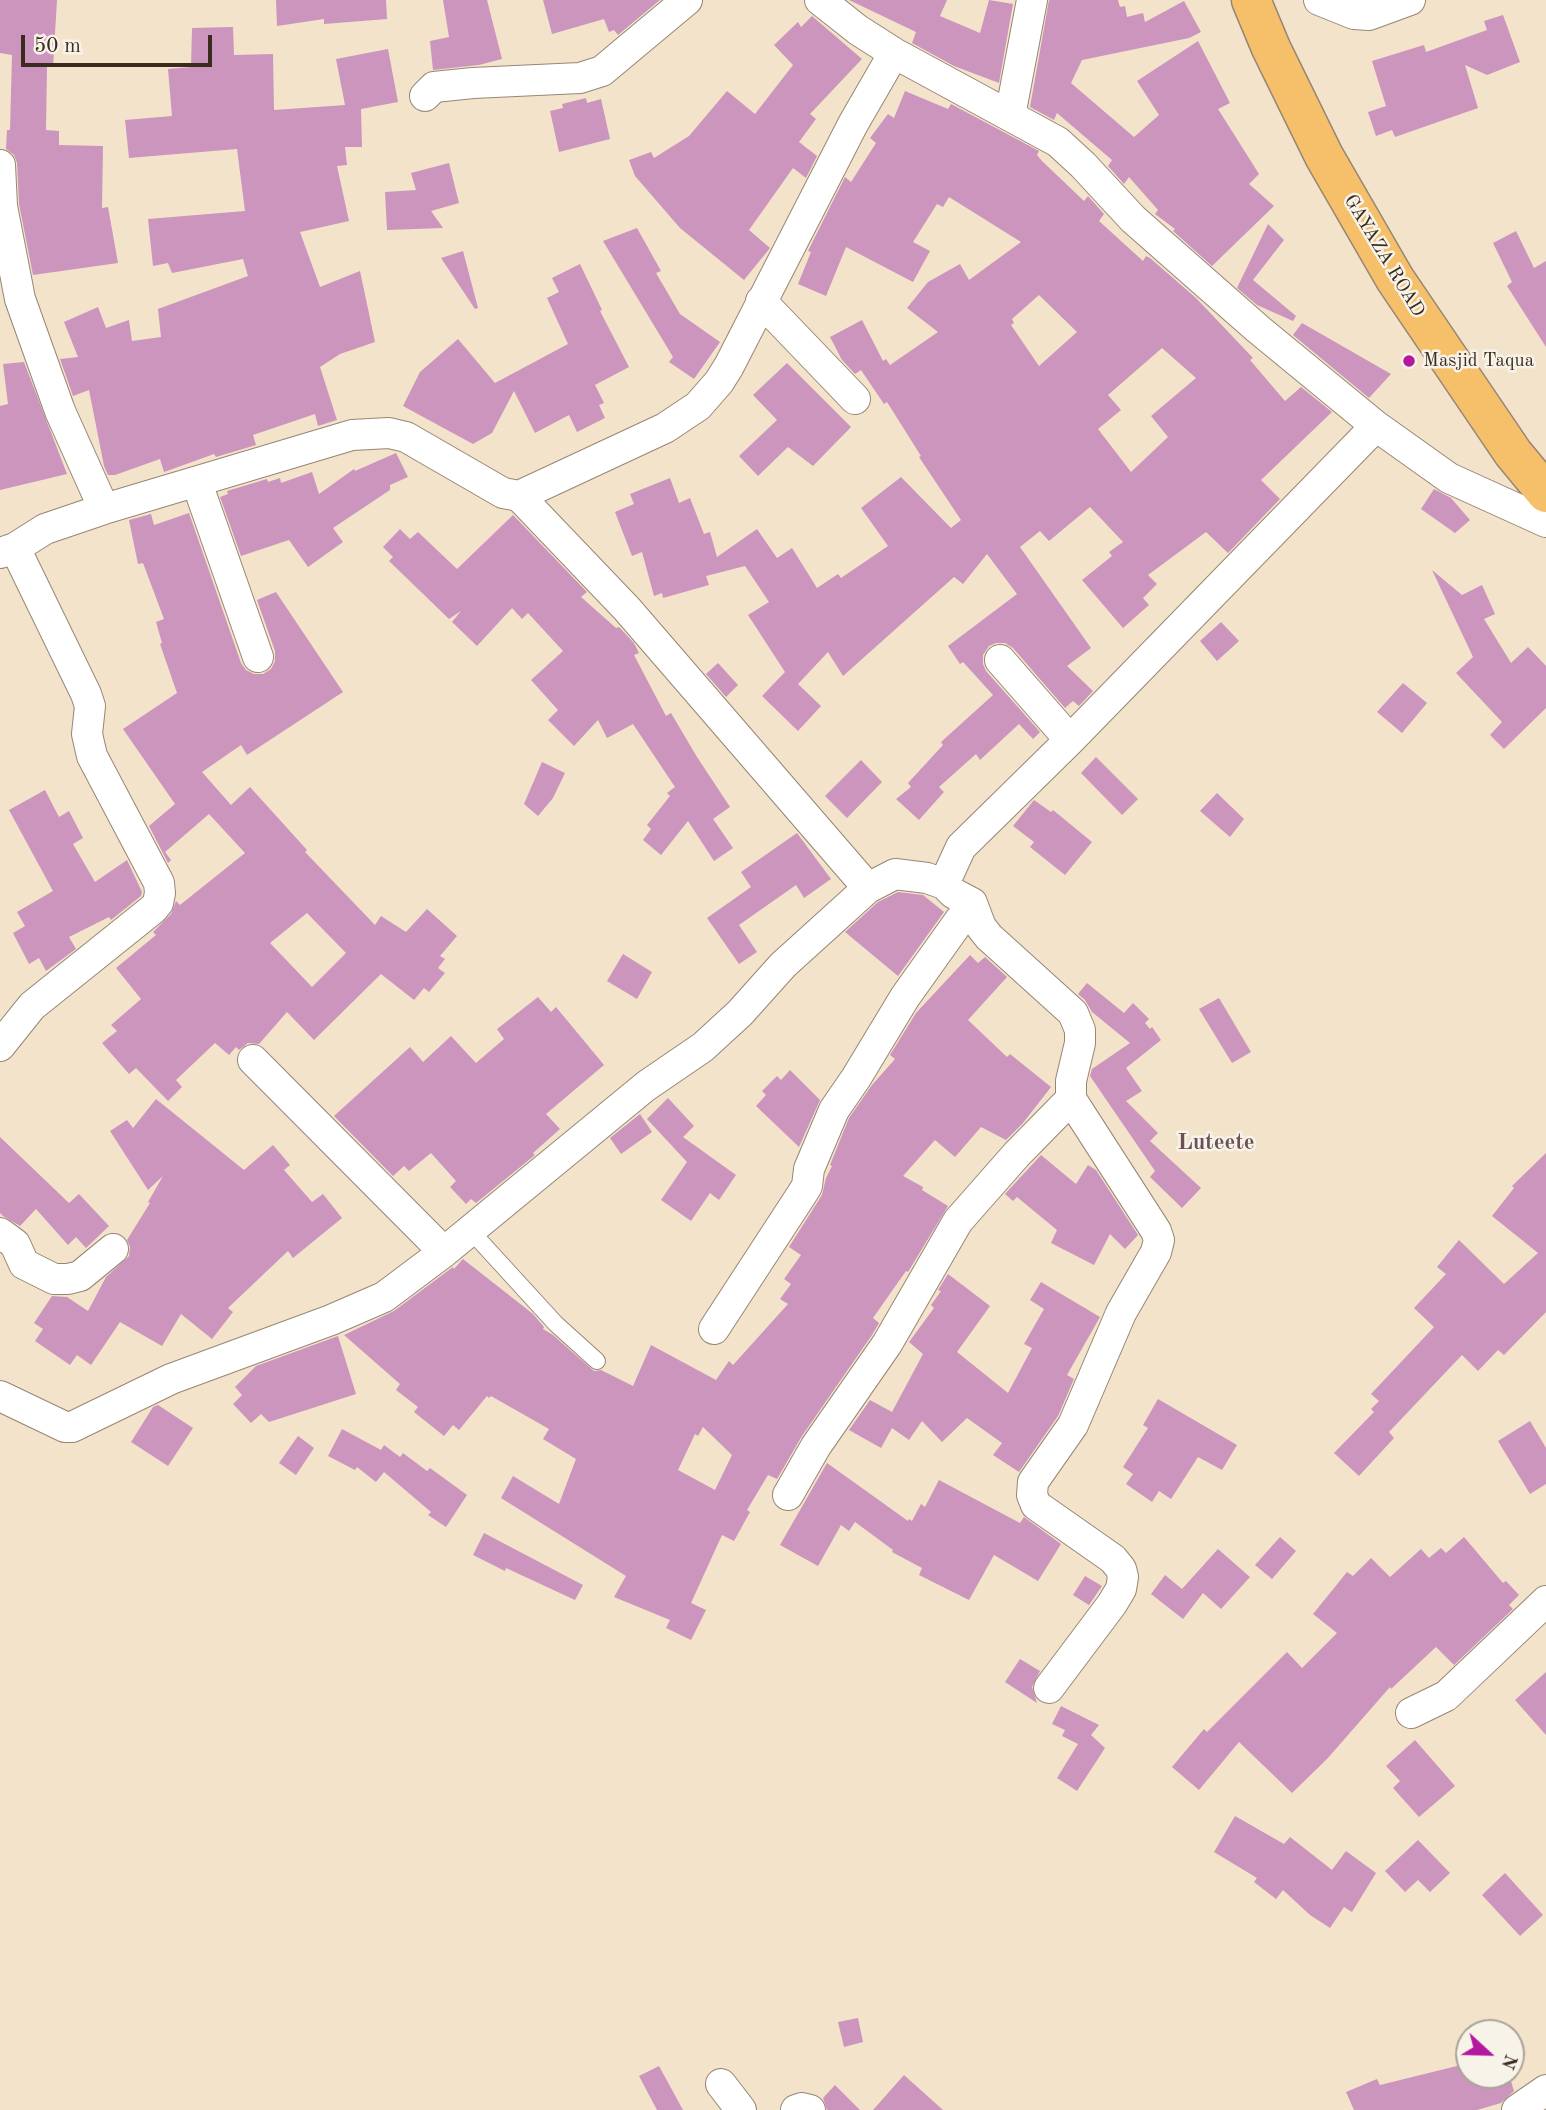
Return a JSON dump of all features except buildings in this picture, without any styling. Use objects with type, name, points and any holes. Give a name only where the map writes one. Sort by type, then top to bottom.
[{"type":"main road","name":"GAYAZA ROAD","points":[[1251,0],[1271,48],[1324,156],[1395,279],[1513,453],[1546,493]]},
{"type":"street","points":[[425,96],[434,87],[580,78],[601,71],[687,0]]},
{"type":"street","points":[[820,0],[858,30],[894,53],[1058,142],[1133,219],[1258,329],[1376,426],[1449,478],[1546,522]]},
{"type":"street","points":[[1010,116],[1032,0]]},
{"type":"street","points":[[1319,0],[1354,14],[1369,15],[1410,0]]},
{"type":"street","points":[[0,1046],[32,1006],[153,909],[158,903],[160,893],[159,883],[92,756],[87,734],[90,706],[86,694],[8,550],[45,529],[104,509],[352,435],[390,433],[413,441],[503,494],[519,496],[665,428],[698,406],[729,366],[847,136],[894,53]]},
{"type":"street","points":[[0,165],[10,301],[104,509]]},
{"type":"street","points":[[761,301],[855,399]]},
{"type":"street","points":[[944,884],[961,847],[1070,740],[1376,426]]},
{"type":"street","points":[[197,483],[258,657]]},
{"type":"street","points":[[519,496],[627,609],[868,888]]},
{"type":"street","points":[[1000,660],[1070,740]]},
{"type":"street","points":[[0,1396],[65,1427],[72,1427],[171,1379],[331,1320],[384,1297],[444,1252],[636,1093],[703,1047],[740,1013],[783,965],[868,888],[895,874],[927,878],[944,884],[953,893],[971,903],[981,927],[1065,1003],[1078,1022],[1080,1043],[1071,1081],[1071,1099],[1156,1231],[1159,1240],[1156,1252],[1121,1313],[1073,1425],[1033,1482],[1032,1495],[1036,1505],[1113,1559],[1121,1569],[1123,1577],[1121,1589],[1112,1604],[1049,1688]]},
{"type":"street","points":[[713,1329],[807,1185],[808,1169],[834,1110],[905,997],[971,903]]},
{"type":"street","points":[[253,1060],[444,1252]]},
{"type":"street","points":[[788,1495],[823,1436],[887,1344],[958,1221],[1017,1154],[1071,1099]]},
{"type":"street","points":[[0,1233],[15,1244],[24,1264],[54,1279],[80,1276],[113,1249]]},
{"type":"street","points":[[1411,1713],[1446,1696],[1546,1601]]},
{"type":"street","points":[[721,2084],[741,2110]]},
{"type":"street","points":[[1517,2110],[1546,2091]]},
{"type":"street","points":[[796,2110],[810,2110]]},
{"type":"lane","points":[[470,1230],[556,1324],[597,1360]]},
{"type":"place","name":"Masjid Taqua","points":[[1409,361]]},
{"type":"district","name":"Luteete","points":[[1216,1143]]}]
